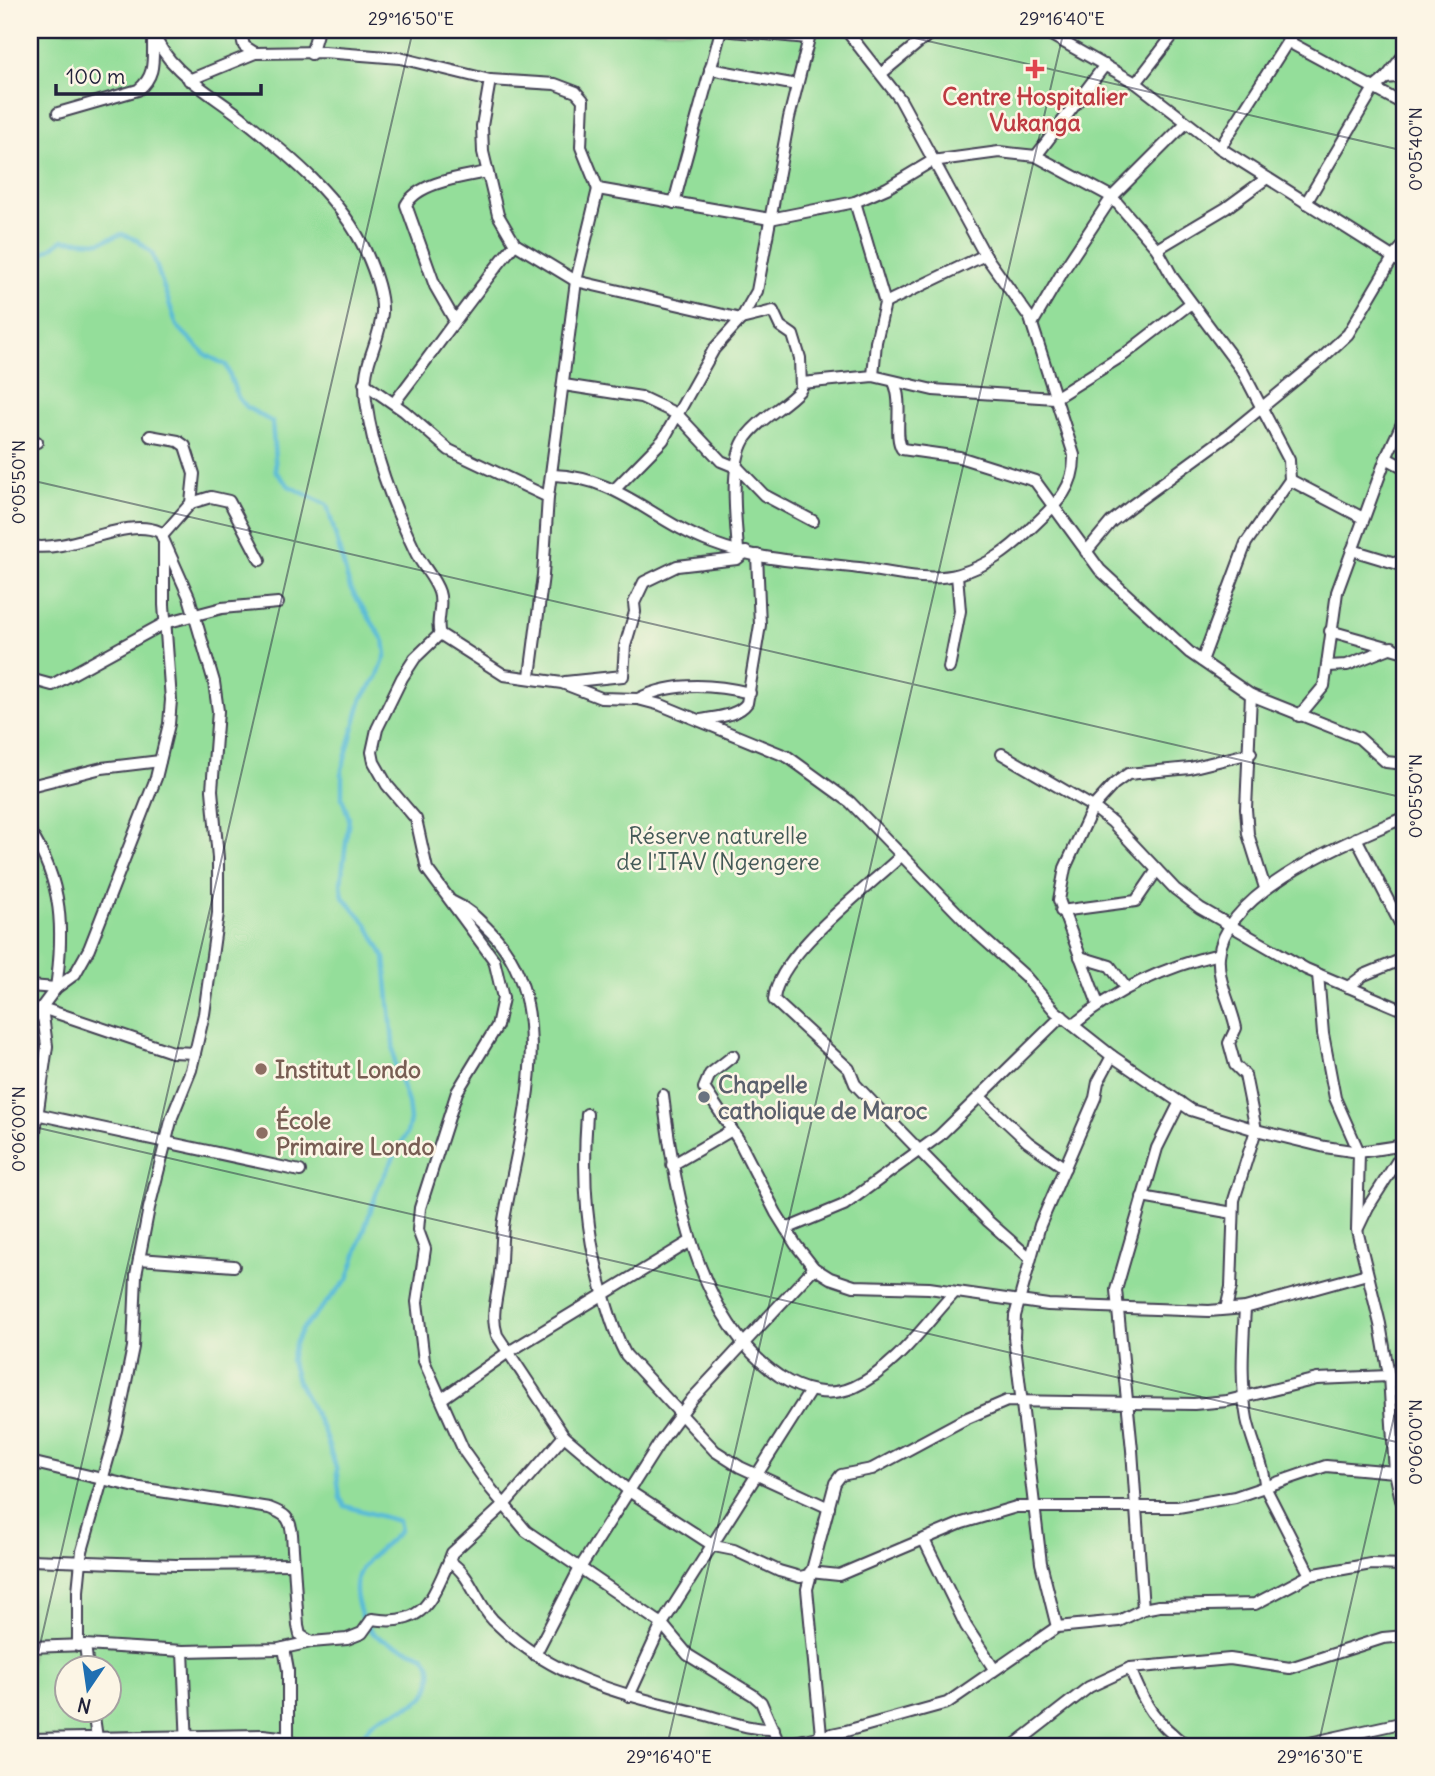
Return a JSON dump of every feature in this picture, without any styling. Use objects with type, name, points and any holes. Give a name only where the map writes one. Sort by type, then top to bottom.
[{"type":"street","points":[[240,30],[243,46],[255,53]]},
{"type":"street","points":[[311,54],[318,30]]},
{"type":"street","points":[[615,488],[663,440],[714,349],[741,318],[757,291],[797,85],[810,34],[721,30],[674,203]]},
{"type":"street","points":[[553,475],[576,476],[615,488],[680,529],[714,544],[747,553],[888,573],[957,575],[1001,556],[1053,510],[1069,488],[1074,455],[1032,324],[985,255],[900,99],[846,30]]},
{"type":"street","points":[[882,74],[934,30]]},
{"type":"street","points":[[1042,30],[1136,83],[1185,124],[1220,148],[1405,265]]},
{"type":"street","points":[[1136,83],[1175,30]]},
{"type":"street","points":[[1220,148],[1295,30]]},
{"type":"street","points":[[153,33],[158,47],[189,80],[300,168],[336,206],[366,251],[380,294],[382,312],[366,363],[364,383],[371,428],[390,498],[420,562],[439,592],[440,634],[415,658],[402,678],[377,730],[372,751],[378,772],[416,819],[427,869],[494,960],[503,998],[497,1026],[457,1092],[420,1208],[418,1230],[425,1249],[417,1303],[418,1332],[424,1361],[443,1398],[464,1451],[504,1505],[537,1541],[662,1624],[688,1655],[761,1702],[780,1746],[933,1709],[963,1693],[1057,1627],[1119,1621],[1143,1609],[1255,1604],[1310,1576],[1371,1564],[1405,1565]]},
{"type":"street","points":[[58,113],[138,90],[149,82],[153,68],[153,33]]},
{"type":"street","points":[[1287,41],[1405,105]]},
{"type":"street","points":[[189,80],[255,53],[324,52],[400,58],[490,80],[555,84],[576,92],[583,100],[581,147],[598,190],[576,281],[553,475],[548,497],[543,575],[530,676]]},
{"type":"street","points":[[1306,203],[1374,89],[1405,53]]},
{"type":"street","points":[[1035,156],[1105,65]]},
{"type":"street","points":[[710,69],[797,85]]},
{"type":"street","points":[[1386,78],[1405,76]]},
{"type":"street","points":[[490,80],[482,126],[487,172],[498,215],[514,244],[576,281],[741,318],[774,311],[780,326],[793,335],[800,358],[801,389],[746,436],[738,468],[734,510],[747,553],[760,625],[750,693],[744,708],[701,720]]},
{"type":"street","points":[[1032,324],[1112,197],[1185,124]]},
{"type":"street","points":[[598,190],[770,219],[855,202],[887,188],[932,161],[999,152],[1035,156],[1112,197],[1157,249],[1191,303],[1243,372],[1285,447],[1290,480],[1246,543],[1202,662]]},
{"type":"street","points":[[455,321],[435,286],[406,205],[410,197],[419,192],[455,178],[487,172]]},
{"type":"street","points":[[1157,249],[1226,208],[1267,178]]},
{"type":"street","points":[[855,202],[885,303],[876,342],[873,376]]},
{"type":"street","points":[[394,403],[471,296],[514,244]]},
{"type":"street","points":[[1086,552],[1111,522],[1227,436],[1348,334],[1394,256],[1405,244]]},
{"type":"street","points":[[885,303],[985,255]]},
{"type":"street","points":[[802,383],[873,376],[933,390],[1055,398],[1125,354],[1191,303]]},
{"type":"street","points":[[894,382],[900,402],[898,443],[902,449],[959,457],[1035,481],[1053,510],[1086,552],[1164,632],[1202,662],[1251,695],[1359,738],[1386,762],[1405,764]]},
{"type":"street","points":[[364,383],[394,403],[449,450],[548,497]]},
{"type":"street","points":[[564,385],[641,397],[677,414],[721,461],[738,468],[764,495],[813,521]]},
{"type":"street","points":[[1299,716],[1324,685],[1337,592],[1386,458],[1405,417]]},
{"type":"street","points":[[30,1023],[56,988],[75,974],[89,949],[125,861],[160,761],[172,699],[165,623],[163,538],[191,503],[194,474],[190,454],[178,440],[150,436]]},
{"type":"street","points":[[1386,458],[1405,468]]},
{"type":"street","points":[[1290,480],[1363,518]]},
{"type":"street","points":[[191,503],[211,497],[229,501],[260,560]]},
{"type":"street","points":[[30,546],[44,548],[83,543],[132,529],[156,530],[163,538],[195,614],[214,682],[218,711],[212,766],[218,858],[218,914],[204,1014],[195,1053],[165,1142],[139,1259],[133,1347],[80,1562],[84,1654]]},
{"type":"street","points":[[1352,550],[1405,566]]},
{"type":"street","points":[[562,683],[624,676],[625,646],[635,612],[634,603],[644,582],[677,566],[737,559],[747,553]]},
{"type":"street","points":[[949,668],[960,611],[957,575]]},
{"type":"street","points":[[30,679],[52,685],[165,623],[195,614],[278,603]]},
{"type":"street","points":[[1330,631],[1405,652]]},
{"type":"street","points":[[440,634],[504,675],[530,676],[562,683],[600,698],[638,699],[701,720],[772,749],[831,786],[1062,1016],[1112,1056],[1180,1102],[1208,1116],[1301,1142],[1359,1152],[1405,1147]]},
{"type":"street","points":[[1328,666],[1347,665],[1392,647]]},
{"type":"street","points":[[638,699],[650,693],[699,685],[750,693]]},
{"type":"street","points":[[1251,695],[1248,726],[1251,753],[1246,809],[1248,834],[1265,888]]},
{"type":"street","points":[[1098,1004],[1061,911],[1060,890],[1065,868],[1093,807],[1114,784],[1128,775],[1190,768],[1251,753]]},
{"type":"street","points":[[1002,754],[1093,807],[1112,822],[1175,889],[1230,926],[1318,974],[1405,1011]]},
{"type":"street","points":[[30,786],[102,768],[160,761]]},
{"type":"street","points":[[1226,1310],[1231,1287],[1233,1213],[1240,1176],[1256,1130],[1245,1075],[1235,1065],[1228,1043],[1236,1028],[1226,1002],[1219,954],[1230,926],[1265,888],[1313,858],[1405,817]]},
{"type":"street","points":[[30,832],[54,879],[59,897],[61,948],[56,988]]},
{"type":"street","points":[[1356,838],[1405,933]]},
{"type":"street","points":[[902,855],[791,959],[775,985],[774,1000],[849,1069],[855,1084],[919,1151],[988,1222],[1030,1258]]},
{"type":"street","points":[[1061,911],[1136,901],[1157,870]]},
{"type":"street","points":[[451,902],[471,911],[504,945],[519,971],[530,1007],[527,1084],[503,1223],[499,1285],[493,1321],[507,1353],[564,1436],[629,1491],[714,1546],[734,1550],[779,1571],[800,1577],[809,1574],[839,1575],[988,1514],[1035,1506],[1178,1507],[1207,1503],[1326,1466],[1395,1472]]},
{"type":"street","points":[[1073,1025],[1098,1004],[1126,988],[1178,965],[1219,954]]},
{"type":"street","points":[[1080,957],[1111,966],[1126,988]]},
{"type":"street","points":[[1348,987],[1364,975],[1405,958]]},
{"type":"street","points":[[1318,974],[1323,1034],[1335,1098],[1359,1152],[1357,1230],[1380,1324],[1389,1376],[1395,1472],[1401,1500]]},
{"type":"street","points":[[30,986],[56,988]]},
{"type":"street","points":[[42,1008],[172,1052],[195,1053]]},
{"type":"street","points":[[30,1167],[47,1046],[42,1008]]},
{"type":"street","points":[[786,1229],[844,1205],[919,1151],[980,1097],[1062,1016]]},
{"type":"street","points":[[733,1056],[710,1074],[704,1088],[732,1130],[786,1229],[814,1268],[830,1278],[854,1286],[929,1288],[1019,1302],[1084,1307],[1226,1310],[1245,1308],[1367,1274]]},
{"type":"street","points":[[1057,1627],[1044,1583],[1024,1399],[1014,1337],[1019,1302],[1040,1225],[1095,1098],[1098,1082],[1112,1056]]},
{"type":"street","points":[[663,1095],[672,1164],[691,1241],[724,1320],[743,1344],[767,1367],[792,1384],[810,1391],[834,1392],[865,1381],[885,1367],[954,1293]]},
{"type":"street","points":[[980,1097],[1028,1142],[1065,1168]]},
{"type":"street","points":[[1143,1609],[1132,1450],[1125,1404],[1117,1306],[1118,1279],[1157,1147],[1180,1102]]},
{"type":"street","points":[[36,1114],[300,1171]]},
{"type":"street","points":[[587,1114],[583,1179],[588,1228],[604,1296],[622,1349],[715,1451],[758,1475],[829,1508]]},
{"type":"street","points":[[672,1164],[732,1130]]},
{"type":"street","points":[[1357,1230],[1405,1147]]},
{"type":"street","points":[[1142,1197],[1233,1213]]},
{"type":"street","points":[[443,1398],[507,1353],[691,1241]]},
{"type":"street","points":[[139,1259],[234,1266]]},
{"type":"street","points":[[535,1655],[547,1626],[580,1568],[681,1415],[814,1268]]},
{"type":"street","points":[[1245,1308],[1244,1397],[1251,1440],[1258,1462],[1266,1474],[1265,1487],[1310,1576]]},
{"type":"street","points":[[821,1735],[807,1589],[835,1483],[841,1475],[872,1469],[985,1409],[1024,1399],[1194,1404],[1244,1397],[1317,1379],[1389,1376]]},
{"type":"street","points":[[629,1696],[662,1624],[810,1391]]},
{"type":"street","points":[[30,1647],[82,1645],[183,1651],[284,1648],[311,1642],[347,1639],[362,1633],[372,1619],[401,1622],[411,1618],[430,1603],[449,1561],[460,1544],[504,1505],[564,1436]]},
{"type":"street","points":[[30,1462],[102,1480],[269,1508],[284,1514],[290,1520],[298,1626],[300,1635],[311,1642]]},
{"type":"street","points":[[924,1540],[966,1626],[994,1669]]},
{"type":"street","points":[[30,1560],[293,1564]]},
{"type":"street","points":[[449,1561],[467,1576],[482,1607],[493,1620],[535,1655],[593,1685],[719,1720],[774,1729]]},
{"type":"street","points":[[1013,1746],[1089,1687],[1130,1668],[1230,1659],[1290,1668],[1382,1638],[1405,1636]]},
{"type":"street","points":[[30,1739],[97,1743],[288,1742],[288,1670],[284,1648]]},
{"type":"street","points":[[183,1651],[187,1741]]},
{"type":"street","points":[[1130,1668],[1145,1706],[1167,1731],[1187,1746]]},
{"type":"street","points":[[1296,1746],[1405,1722]]},
{"type":"street","points":[[95,1724],[97,1743]]},
{"type":"green space","name":"Réserve naturelle de l'ITAV (Ngengere","points":[[30,30],[1405,30],[1405,1746],[30,1746]]},
{"type":"waterway","points":[[30,273],[39,268],[41,255],[63,240],[100,242],[122,234],[137,240],[152,253],[177,326],[206,355],[226,365],[238,398],[248,408],[272,422],[276,472],[289,486],[327,505],[350,588],[384,641],[386,654],[377,678],[362,698],[342,769],[342,798],[349,818],[341,883],[343,897],[367,924],[385,958],[395,1064],[408,1103],[410,1120],[407,1133],[379,1185],[348,1279],[302,1329],[291,1361],[297,1380],[323,1429],[336,1468],[340,1498],[345,1506],[398,1521],[400,1530],[366,1563],[358,1575],[356,1595],[363,1619],[373,1633],[384,1641],[420,1654],[427,1660],[431,1671],[429,1687],[422,1698],[375,1721],[366,1731],[362,1746]]},
{"type":"waterway","points":[[30,305],[30,311]]},
{"type":"place","name":"Centre Hospitalier Vukanga","points":[[1035,69]]},
{"type":"place","name":"Institut Londo","points":[[261,1069]]},
{"type":"place","name":"Chapelle catholique de Maroc","points":[[704,1097]]},
{"type":"place","name":"École Primaire Londo","points":[[262,1133]]}]
